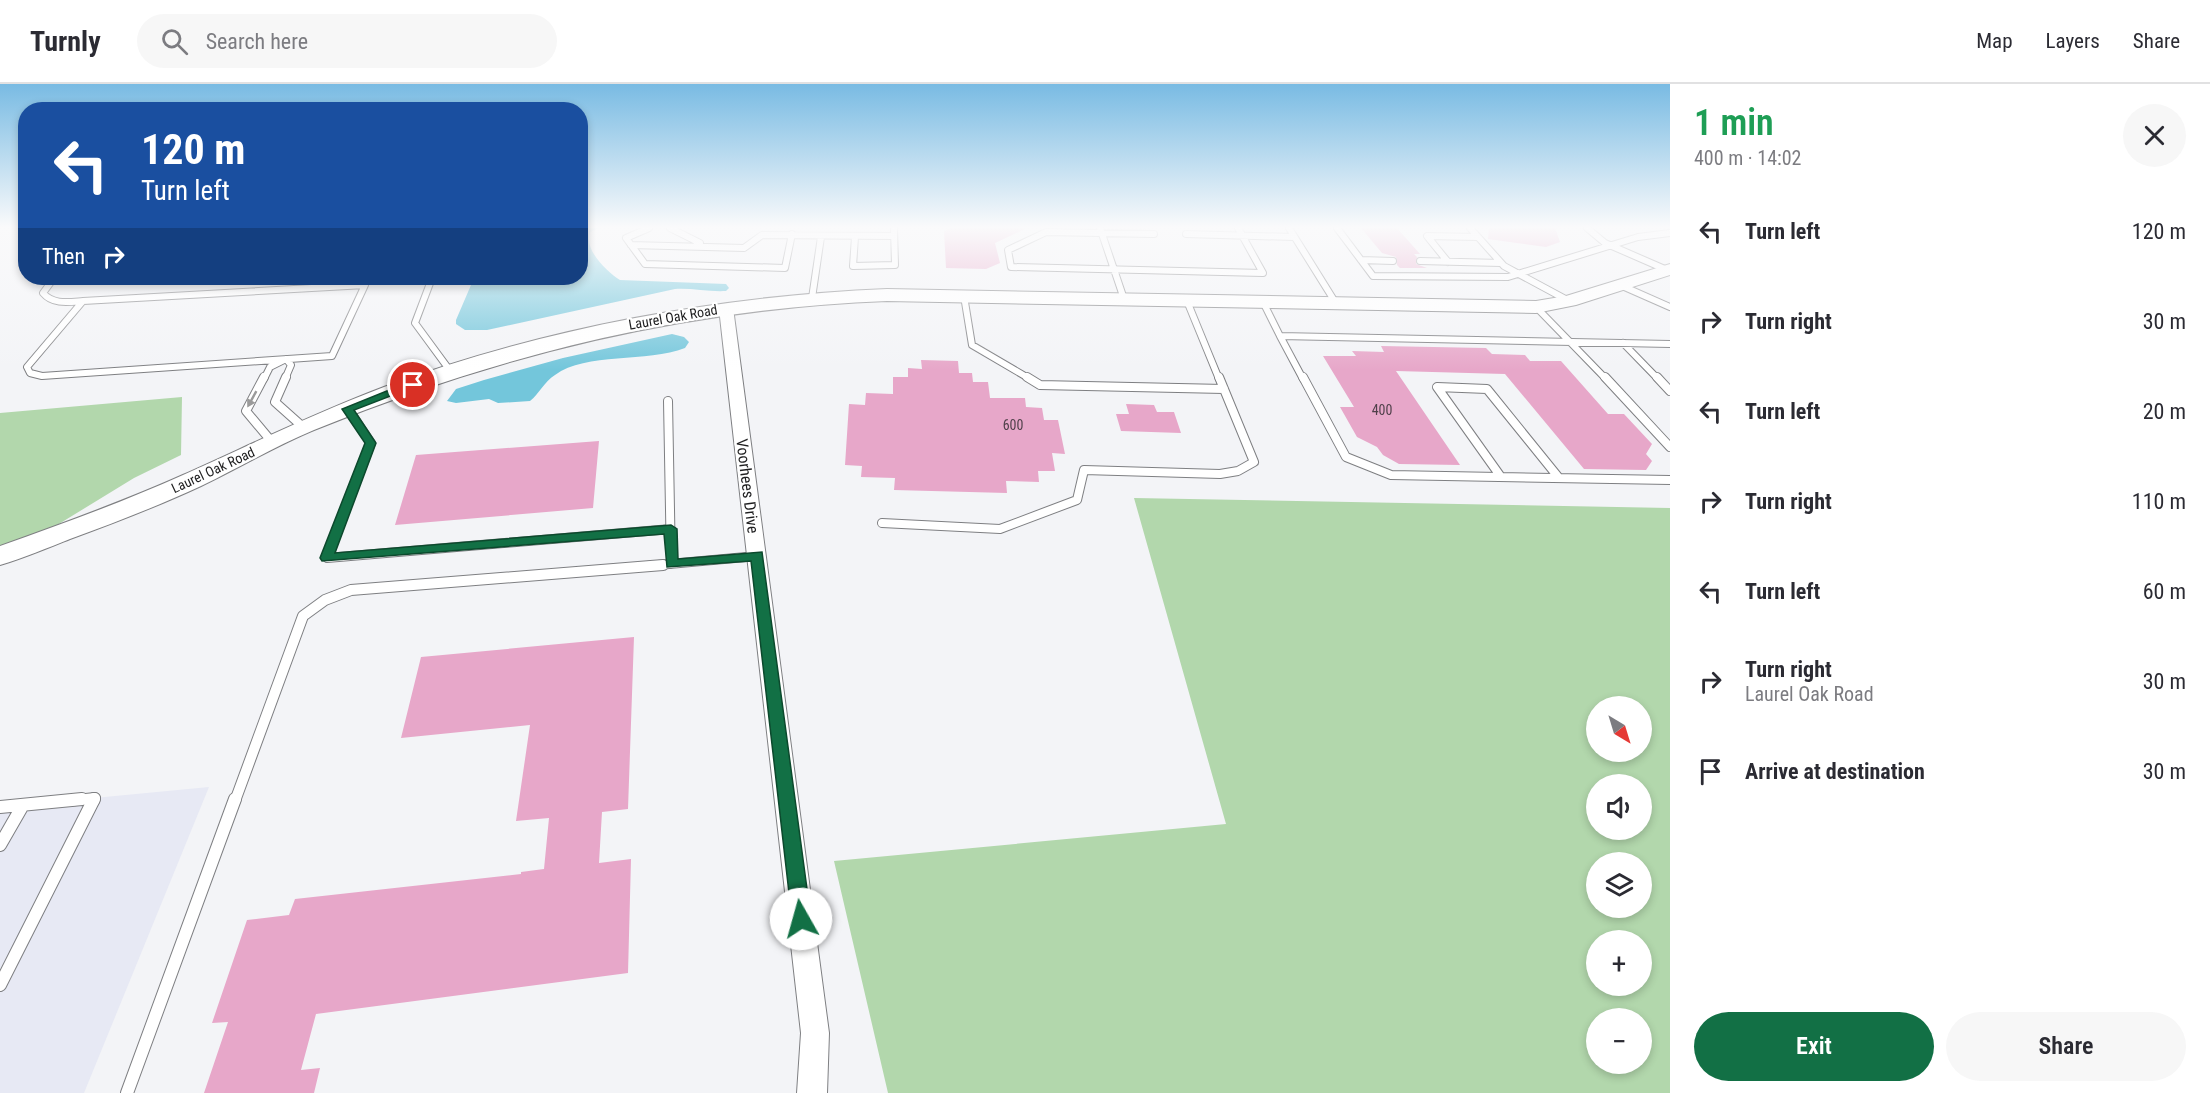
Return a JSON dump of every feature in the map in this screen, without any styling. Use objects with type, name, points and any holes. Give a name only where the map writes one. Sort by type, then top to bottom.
[{"type":"street","name":"Laurel Oak Road","points":[[0,556],[111,515],[303,427],[348,409],[451,372],[568,339],[643,322],[726,308],[812,298],[887,295],[1264,304],[1536,307],[1569,301],[1652,275]]},
{"type":"street","name":"Voorhees Drive","points":[[726,308],[815,1033],[812,1093]]},
{"type":"lane","points":[[812,298],[815,275]]},
{"type":"lane","points":[[1116,275],[1124,299]]},
{"type":"lane","points":[[1318,275],[1337,305]]},
{"type":"lane","points":[[1371,275],[1508,277],[1515,275]]},
{"type":"lane","points":[[1521,275],[1569,301]]},
{"type":"lane","points":[[48,285],[43,293],[46,298],[64,302],[365,285],[332,356],[42,376],[30,373],[27,367],[83,301]]},
{"type":"lane","points":[[429,285],[415,323],[451,372]]},
{"type":"lane","points":[[1620,285],[1670,307]]},
{"type":"lane","points":[[964,296],[972,345],[1040,385],[1224,389]]},
{"type":"lane","points":[[882,523],[1000,529],[1077,500],[1084,470],[1235,473],[1254,462],[1187,301]]},
{"type":"lane","points":[[1264,304],[1346,457],[1391,475],[1670,480]]},
{"type":"lane","points":[[1536,307],[1572,342],[1670,447]]},
{"type":"lane","points":[[1280,336],[1670,344]]},
{"type":"lane","points":[[1623,344],[1670,391]]},
{"type":"lane","points":[[286,359],[291,365],[274,402],[303,427]]},
{"type":"lane","points":[[272,442],[246,411],[270,367],[286,359]]},
{"type":"lane","points":[[1501,477],[1437,387],[1487,389],[1559,478]]},
{"type":"lane","points":[[668,401],[671,564]]},
{"type":"lane","points":[[348,409],[370,443],[327,558],[671,529]]},
{"type":"lane","points":[[127,1093],[303,616],[312,607],[331,596],[351,590],[566,574],[757,556]]},
{"type":"lane","points":[[0,807],[95,798],[0,985]]},
{"type":"lane","points":[[0,845],[23,805]]},
{"type":"shaded area","points":[[209,787],[84,1093],[0,1093],[0,807]]},
{"type":"green space","points":[[182,397],[181,455],[134,478],[0,560],[0,413]]},
{"type":"green space","points":[[1134,498],[1670,508],[1670,1093],[888,1093],[834,861],[1226,824]]},
{"type":"water","points":[[588,275],[613,275],[620,280],[726,284],[729,288],[726,291],[675,289],[487,330],[465,330],[456,324],[471,285],[588,285]]},
{"type":"water","points":[[672,334],[684,337],[689,342],[685,348],[670,353],[600,360],[568,368],[551,378],[530,401],[498,403],[489,399],[456,403],[447,401],[456,389],[484,380],[563,358]]},
{"type":"building","points":[[1381,346],[1486,348],[1492,354],[1525,355],[1530,361],[1561,361],[1608,414],[1624,414],[1652,444],[1646,454],[1652,461],[1646,470],[1584,469],[1505,374],[1396,371],[1460,465],[1399,464],[1383,455],[1377,447],[1357,437],[1340,407],[1354,407],[1323,356],[1356,356],[1352,351],[1384,352]]},
{"type":"building","points":[[921,360],[958,361],[959,373],[972,373],[973,382],[988,382],[990,398],[1025,398],[1026,407],[1042,408],[1044,420],[1058,420],[1065,454],[1052,453],[1055,471],[1038,471],[1039,482],[1006,481],[1007,493],[894,490],[895,478],[861,477],[862,466],[845,465],[849,404],[865,405],[866,393],[893,394],[893,377],[908,377],[908,368],[922,369]]},
{"type":"building","points":[[1126,404],[1154,405],[1157,412],[1174,412],[1181,433],[1121,431],[1116,414],[1129,414]]},
{"type":"building","points":[[599,441],[593,508],[395,525],[416,455]]},
{"type":"building","points":[[634,637],[628,809],[602,812],[599,863],[631,859],[628,973],[316,1014],[301,1070],[320,1068],[314,1093],[204,1093],[228,1022],[212,1023],[247,920],[289,915],[295,899],[521,874],[521,872],[544,869],[549,818],[516,821],[530,725],[401,738],[421,657]]},
{"type":"route","points":[[413,385],[348,409],[370,443],[327,558],[671,529],[671,564],[757,556],[801,919]]}]
